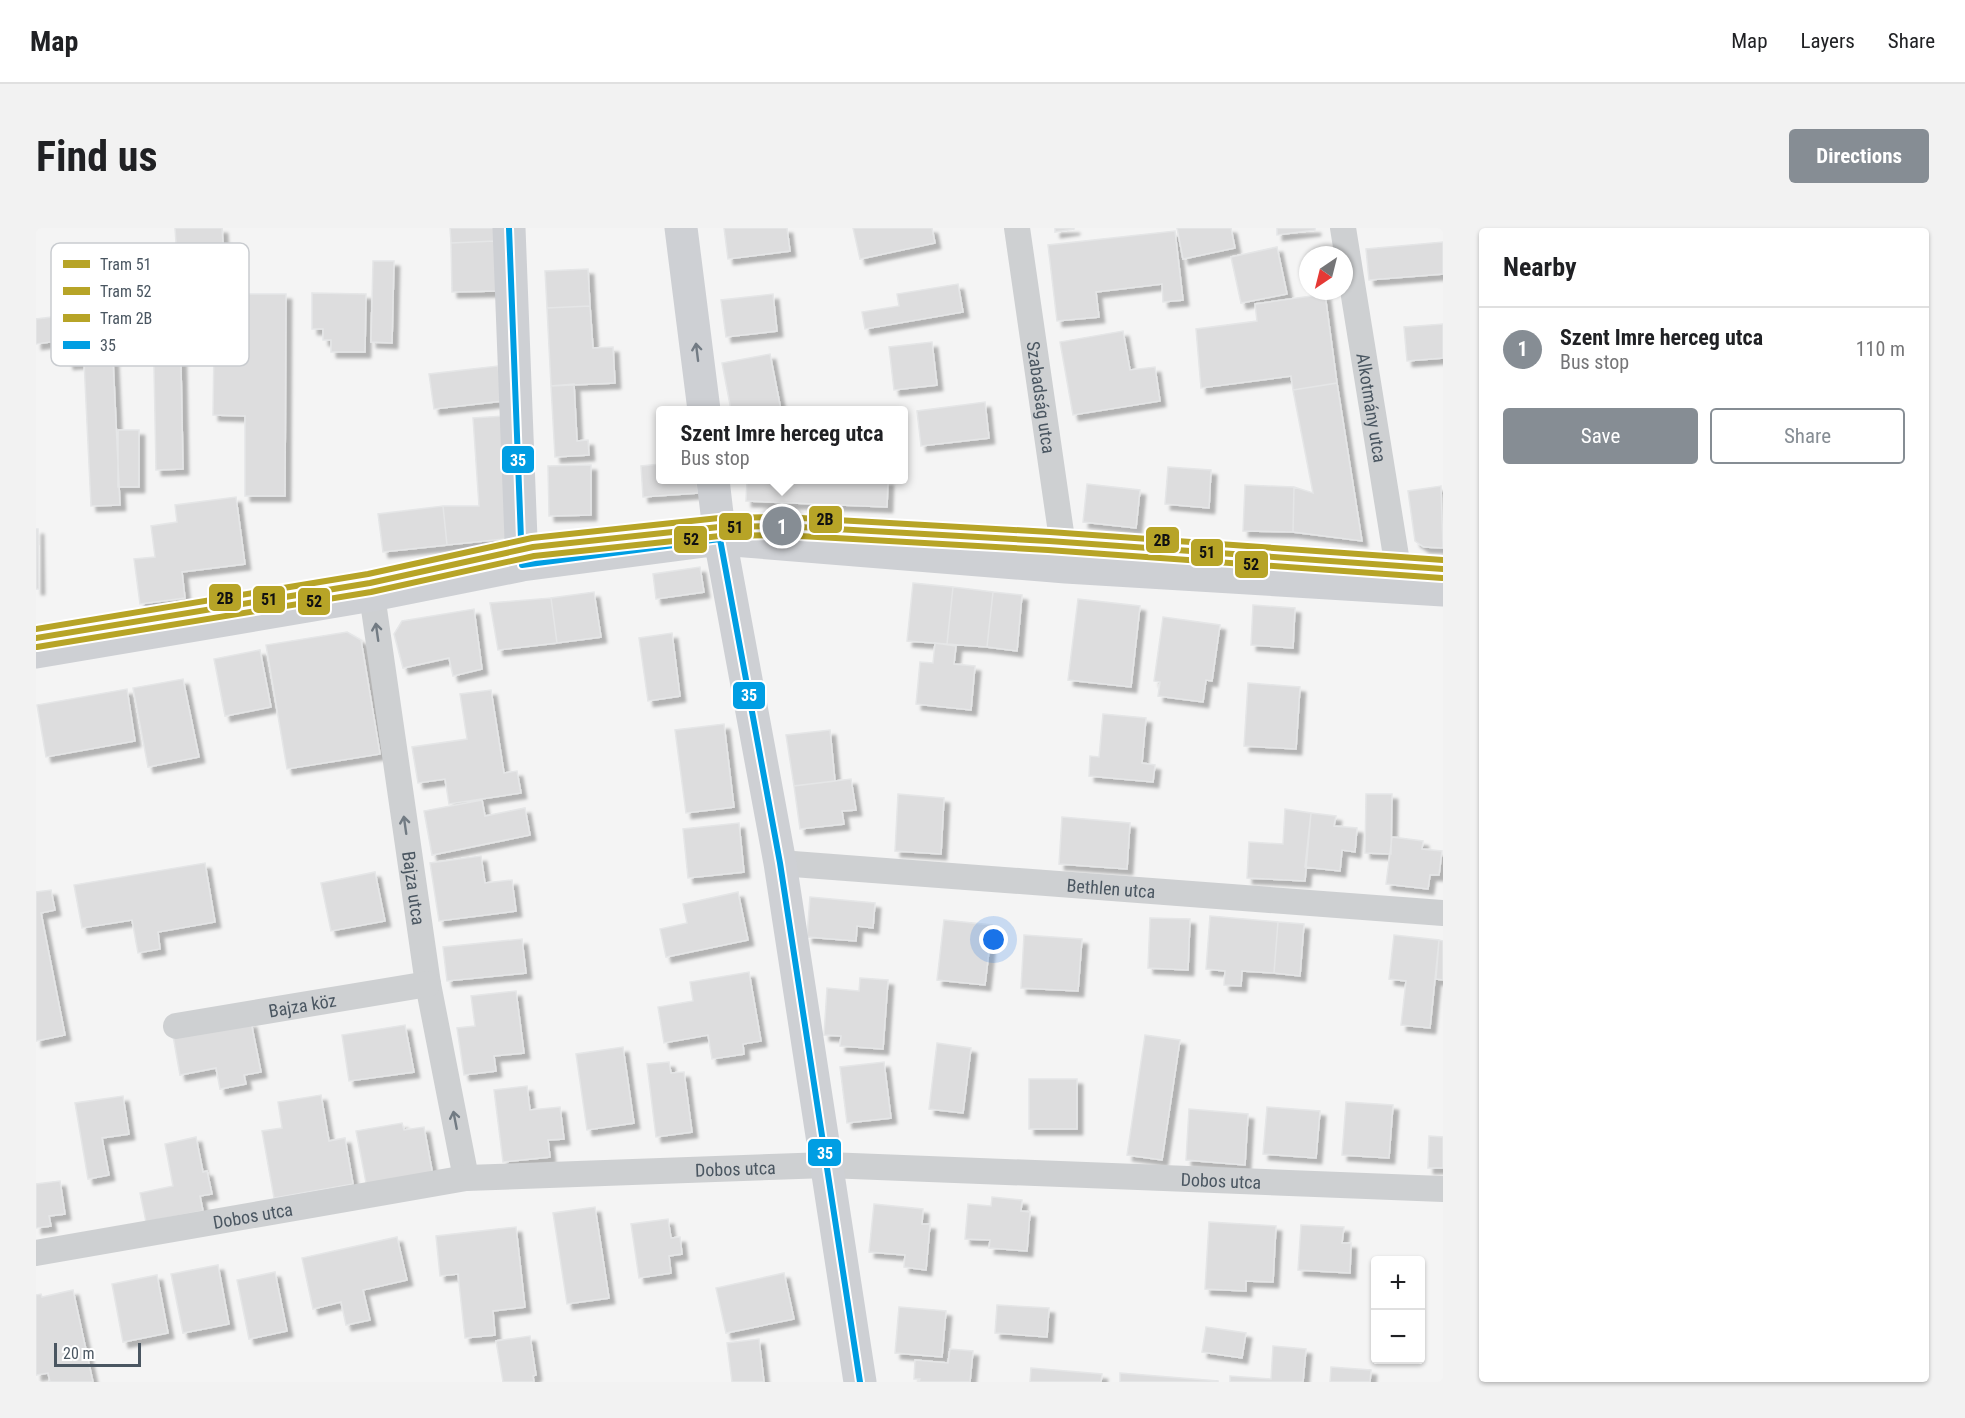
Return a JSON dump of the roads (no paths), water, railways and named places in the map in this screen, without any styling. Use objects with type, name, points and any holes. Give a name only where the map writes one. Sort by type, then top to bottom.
[{"type":"street","points":[[509,228],[522,565]]},
{"type":"street","points":[[681,228],[703,406]]},
{"type":"street","name":"Szabadság utca","points":[[1017,228],[1066,567]]},
{"type":"street","name":"Alkotmány utca","points":[[1343,228],[1401,586]]},
{"type":"street","points":[[713,484],[720,539],[780,863],[860,1382]]},
{"type":"street","points":[[36,652],[372,595],[522,565],[720,539],[1066,567],[1443,590]]},
{"type":"street","name":"Bajza utca","points":[[372,595],[428,984],[466,1178]]},
{"type":"street","name":"Bethlen utca","points":[[780,863],[1443,913]]},
{"type":"street","name":"Bajza köz","points":[[176,1026],[428,984]]},
{"type":"street","name":"Dobos utca","points":[[36,1254],[466,1178],[827,1166],[1443,1189]]},
{"type":"tram line","name":"2B","points":[[36,629],[368,574],[532,538],[719,518],[783,517],[1050,532],[1443,560]]},
{"type":"tram line","name":"51","points":[[36,638],[370,583],[533,547],[719,527],[782,526],[1049,541],[1443,569]]},
{"type":"tram line","name":"52","points":[[37,647],[371,592],[534,556],[720,536],[782,535],[1048,550],[1442,578]]},
{"type":"place","name":"Szent Imre herceg utca","points":[[782,526]]}]
